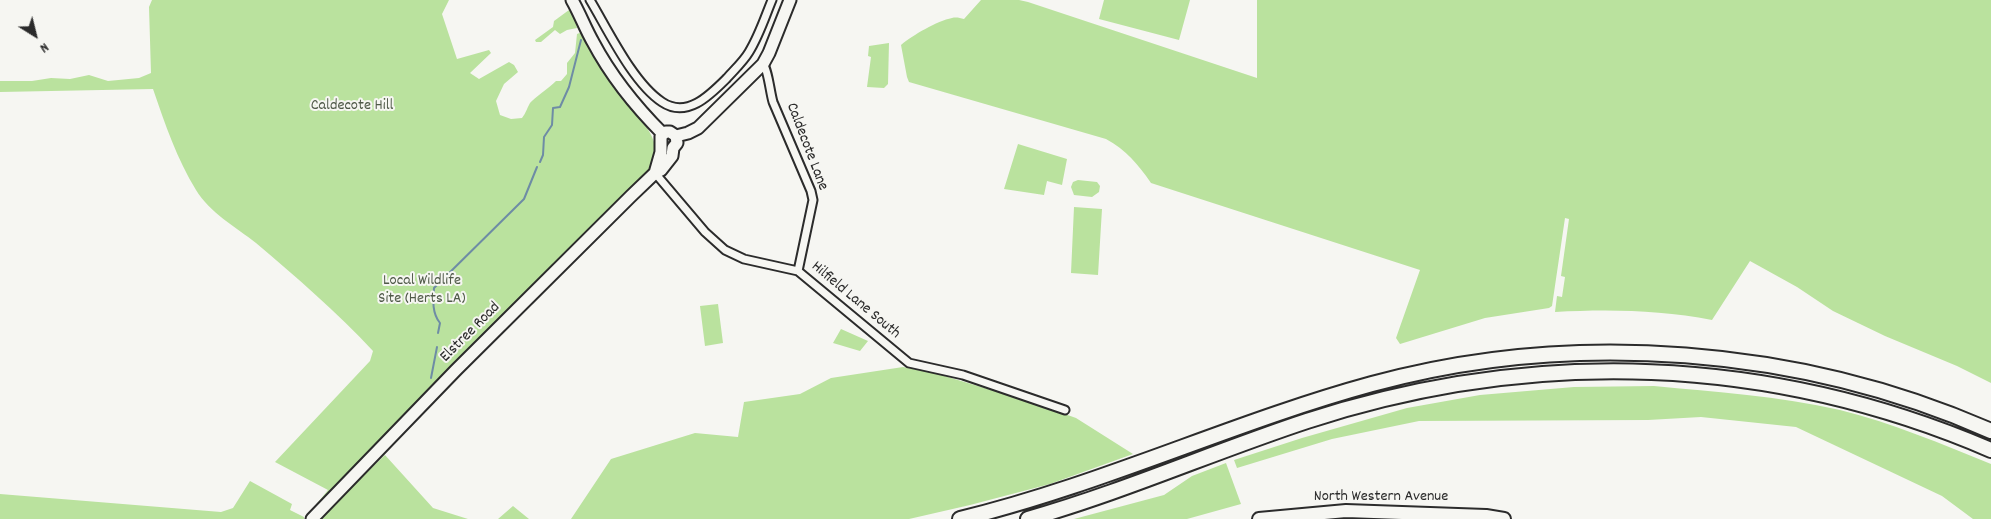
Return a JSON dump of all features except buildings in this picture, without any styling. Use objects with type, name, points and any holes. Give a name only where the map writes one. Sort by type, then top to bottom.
[{"type":"highway","points":[[960,519],[1083,484],[1266,417],[1374,383],[1447,368],[1521,358],[1595,353],[1640,354],[1709,358],[1756,364],[1821,376],[1892,394],[1940,410],[1991,431]]},
{"type":"highway","points":[[1028,519],[1089,500],[1290,427],[1378,400],[1450,385],[1523,374],[1633,370],[1709,375],[1782,386],[1818,393],[1896,414],[1991,450]]},
{"type":"highway","name":"North Western Avenue","points":[[1261,519],[1300,514],[1355,512],[1486,516],[1504,519]]},
{"type":"main road","points":[[572,0],[593,43],[620,84],[666,142]]},
{"type":"main road","points":[[655,173],[670,132],[676,136],[688,133],[706,122],[763,64],[790,0]]},
{"type":"main road","name":"Elstree Road","points":[[312,519],[456,370],[655,173]]},
{"type":"street","points":[[590,0],[621,53],[646,86],[663,103],[683,107],[701,102],[709,96],[742,62],[756,39],[772,0]]},
{"type":"street","name":"Caldecote Lane","points":[[763,64],[766,67],[769,89],[813,200],[798,271]]},
{"type":"street","name":"Hilfield Lane South","points":[[655,173],[705,232],[725,250],[744,259],[798,271],[909,363],[963,375],[1065,410]]},
{"type":"green space","points":[[152,0],[449,0],[442,14],[457,59],[489,50],[491,53],[470,73],[479,79],[509,62],[514,65],[518,72],[504,84],[496,101],[500,115],[511,119],[522,118],[532,101],[556,81],[561,81],[567,74],[567,63],[575,53],[577,34],[582,32],[597,62],[647,128],[654,142],[656,150],[650,172],[319,507],[315,506],[328,490],[275,462],[370,361],[373,351],[345,322],[301,282],[256,243],[208,206],[196,190],[177,154],[153,89],[0,92],[0,81],[32,81],[51,78],[70,79],[89,75],[108,81],[139,78],[151,73],[149,7]]},
{"type":"green space","points":[[981,0],[1019,0],[1028,2],[1257,78],[1257,0],[1991,0],[1991,383],[1833,311],[1797,287],[1750,261],[1712,320],[1634,311],[1555,312],[1557,296],[1562,297],[1565,277],[1561,276],[1569,219],[1565,218],[1552,306],[1485,318],[1400,344],[1396,338],[1420,270],[1151,183],[1131,158],[1106,139],[909,82],[901,45],[939,22],[954,18],[964,19]]},
{"type":"green space","points":[[1104,0],[1190,0],[1179,40],[1099,19]]},
{"type":"green space","points":[[569,10],[575,17],[577,28],[560,34],[555,30],[541,42],[536,42],[535,40],[553,27],[554,21]]},
{"type":"green space","points":[[889,43],[888,84],[884,88],[867,87],[871,57],[868,56],[869,46]]},
{"type":"green space","points":[[1018,144],[1067,159],[1062,185],[1047,181],[1044,195],[1004,189]]},
{"type":"green space","points":[[1078,180],[1097,182],[1100,186],[1099,192],[1092,197],[1074,195],[1071,187],[1073,182]]},
{"type":"green space","points":[[1074,207],[1102,209],[1098,275],[1071,273]]},
{"type":"green space","points":[[718,304],[723,343],[705,346],[700,306]]},
{"type":"green space","points":[[841,329],[868,341],[860,351],[833,343]]},
{"type":"green space","points":[[903,367],[938,374],[1031,402],[1076,418],[1133,454],[1050,484],[909,519],[571,519],[611,459],[695,433],[738,437],[744,402],[800,394],[831,378]]},
{"type":"green space","points":[[1654,386],[1794,401],[1840,410],[1879,421],[1991,464],[1991,519],[1973,519],[1942,496],[1796,427],[1701,417],[1648,420],[1419,421],[1332,439],[1237,468],[1234,460],[1407,408],[1480,395],[1574,387]]},
{"type":"green space","points":[[385,455],[433,508],[468,519],[318,519]]},
{"type":"green space","points":[[1226,463],[1241,504],[1187,519],[1074,519],[1164,495],[1192,476]]},
{"type":"green space","points":[[250,481],[292,504],[290,510],[304,517],[304,519],[0,519],[0,494],[221,512],[233,508]]},
{"type":"green space","points":[[513,506],[529,519],[498,519]]},
{"type":"waterway","points":[[540,162],[543,155],[544,137],[552,125],[553,108],[560,107],[569,87],[581,40]]},
{"type":"waterway","points":[[438,333],[440,323],[434,311],[434,288],[524,199],[537,167]]},
{"type":"waterway","points":[[431,378],[437,347]]},
{"type":"park label","name":"Caldecote Hill","points":[[352,107]]},
{"type":"park label","name":"Local Wildlife Site (Herts LA)","points":[[422,291]]}]
